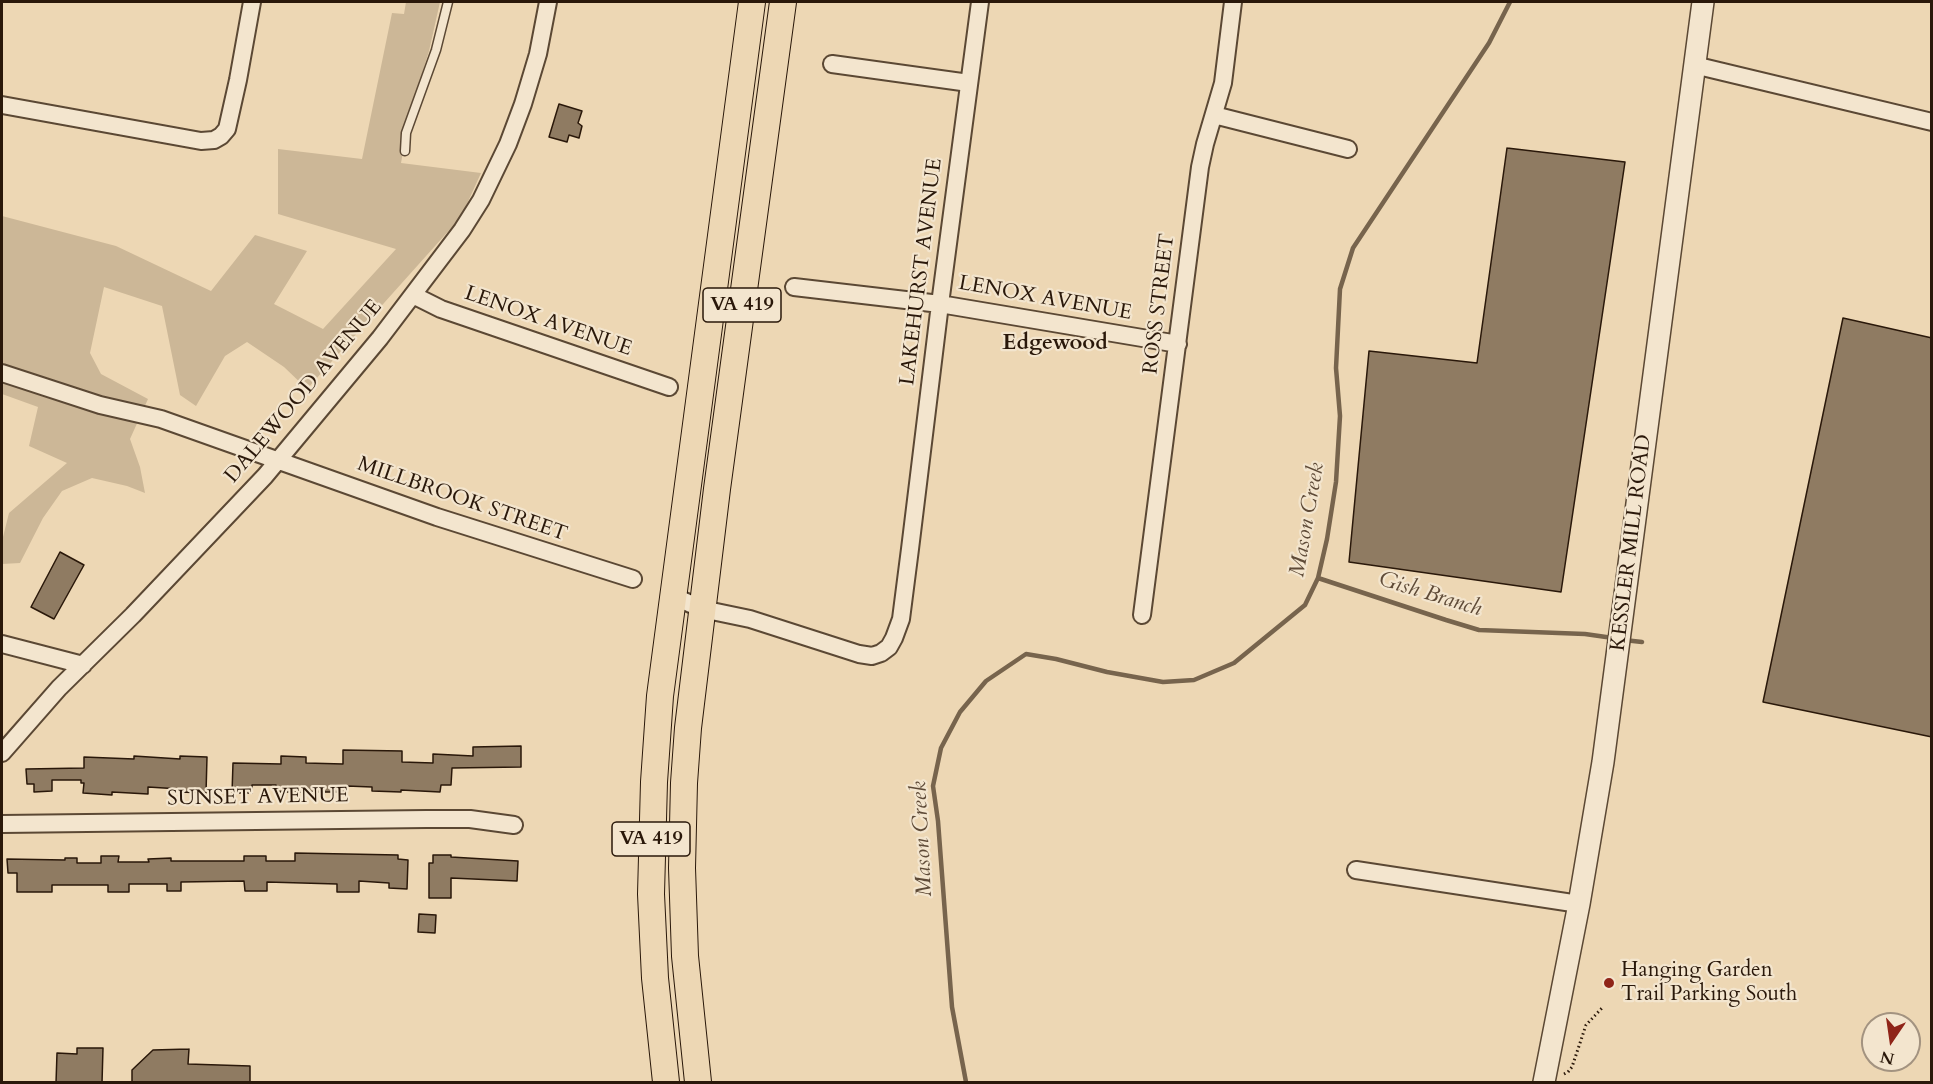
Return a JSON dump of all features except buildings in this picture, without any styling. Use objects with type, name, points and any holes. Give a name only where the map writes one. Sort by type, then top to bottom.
[{"type":"main road","name":"VA 419","points":[[666,1083],[655,978],[651,837],[660,696],[752,2]]},
{"type":"main road","name":"VA 419","points":[[698,1083],[685,957],[682,839],[688,728],[783,2]]},
{"type":"street","points":[[2,105],[201,141],[214,140],[222,136],[226,129],[252,2]]},
{"type":"street","name":"DALEWOOD AVENUE","points":[[2,753],[59,688],[203,542],[278,460],[380,338],[462,230],[481,200],[508,144],[538,54],[548,2]]},
{"type":"street","name":"LAKEHURST AVENUE","points":[[702,609],[750,619],[872,656],[889,647],[894,638],[900,619],[910,549],[980,2]]},
{"type":"street","name":"ROSS STREET","points":[[1142,615],[1200,167],[1223,83],[1233,2]]},
{"type":"street","name":"KESSLER MILL ROAD","points":[[1551,1079],[1603,762],[1703,2]]},
{"type":"street","points":[[832,64],[969,83]]},
{"type":"street","points":[[1694,65],[1932,122]]},
{"type":"street","points":[[1214,115],[1348,149]]},
{"type":"street","name":"LENOX AVENUE","points":[[794,287],[940,304],[1178,344]]},
{"type":"street","name":"LENOX AVENUE","points":[[413,295],[441,309],[669,387]]},
{"type":"street","name":"MILLBROOK STREET","points":[[2,373],[100,405],[161,419],[437,517],[633,579]]},
{"type":"street","points":[[673,596],[702,609]]},
{"type":"street","points":[[2,644],[83,665]]},
{"type":"street","name":"SUNSET AVENUE","points":[[2,824],[470,819],[514,825]]},
{"type":"street","points":[[1356,870],[1579,904]]},
{"type":"lane","points":[[405,151],[406,133],[436,51],[448,2]]},
{"type":"path","points":[[1551,1079],[1568,1072],[1572,1067],[1586,1025],[1602,1008]]},
{"type":"shaded area","points":[[406,2],[440,2],[429,51],[410,113],[401,163],[481,173],[461,217],[307,389],[284,367],[247,342],[225,356],[196,406],[180,395],[162,306],[104,287],[90,353],[101,374],[148,399],[130,439],[140,467],[145,493],[127,486],[92,478],[62,491],[43,518],[20,563],[2,564],[2,541],[9,513],[67,463],[29,446],[38,407],[2,394],[2,216],[116,246],[211,291],[255,235],[307,251],[274,304],[323,329],[396,249],[278,214],[278,149],[362,159],[392,13],[404,14]]},
{"type":"waterway","name":"Mason Creek","points":[[966,1082],[952,1007],[938,821],[933,786],[941,748],[960,712],[986,681],[1026,654],[1163,682],[1194,680],[1234,663],[1305,605],[1318,578],[1336,482],[1340,416],[1336,368],[1340,289],[1353,248],[1489,43],[1510,2]]},
{"type":"waterway","name":"Gish Branch","points":[[1318,578],[1479,630],[1585,634],[1613,638]]},
{"type":"waterway","name":"Gish Branch","points":[[1624,640],[1642,642]]},
{"type":"place","name":"Hanging Garden Trail Parking South","points":[[1609,983]]},
{"type":"district","name":"Edgewood","points":[[1055,344]]}]
